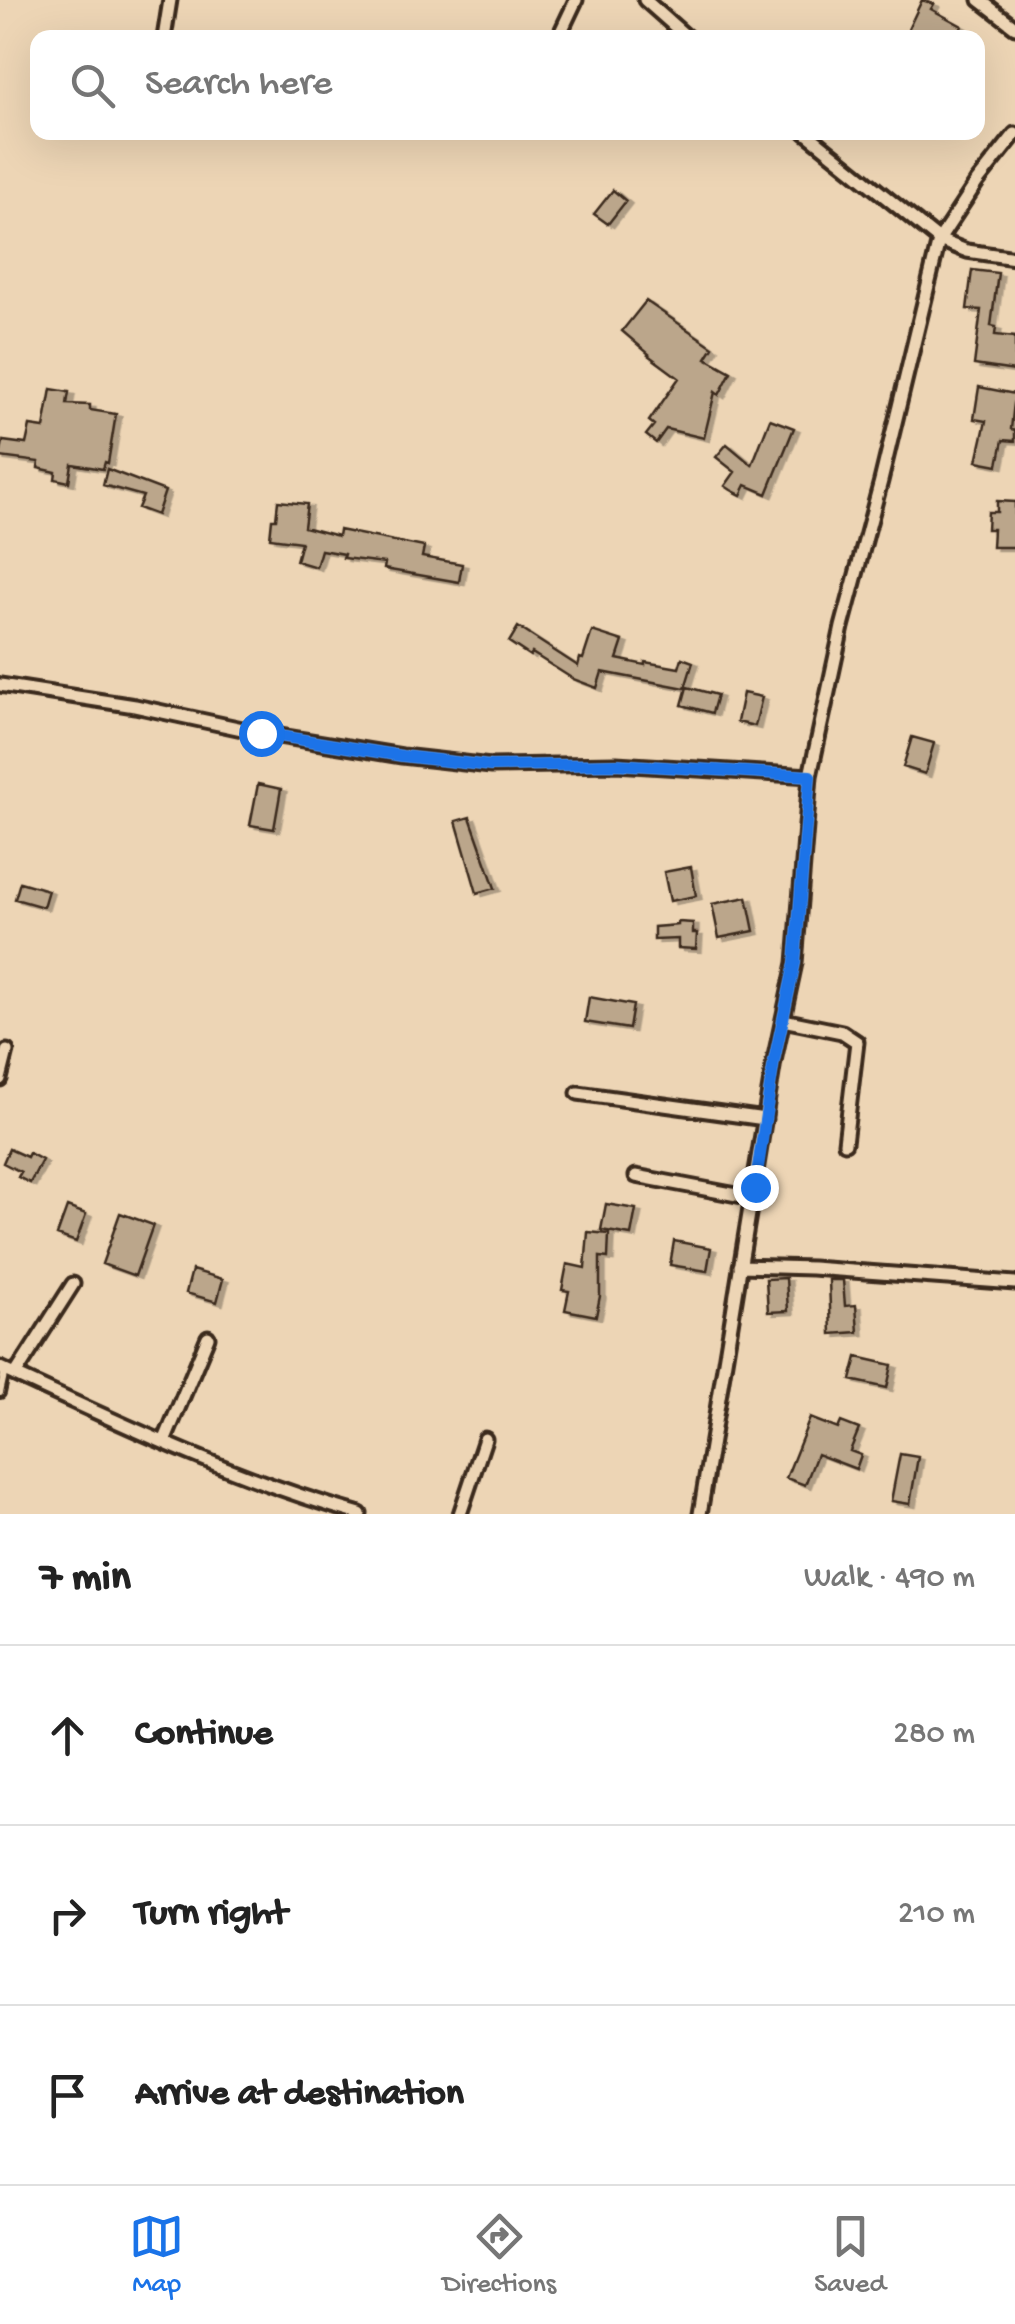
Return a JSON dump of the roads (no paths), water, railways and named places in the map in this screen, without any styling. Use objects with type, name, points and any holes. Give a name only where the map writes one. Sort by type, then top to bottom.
[{"type":"street","points":[[165,30],[170,0]]},
{"type":"street","points":[[562,30],[576,0]]},
{"type":"street","points":[[644,0],[679,30]]},
{"type":"street","points":[[980,0],[1015,27]]},
{"type":"street","points":[[700,1514],[765,1119],[795,963],[810,776],[842,627],[938,240],[1015,134]]},
{"type":"street","points":[[815,140],[938,240],[967,251],[1015,258]]},
{"type":"street","points":[[0,684],[135,706],[261,733],[490,766],[616,764],[810,776]]},
{"type":"street","points":[[783,1020],[842,1032],[857,1042],[844,1143]]},
{"type":"street","points":[[0,1079],[7,1051]]},
{"type":"street","points":[[578,1092],[765,1119]]},
{"type":"street","points":[[636,1176],[753,1198]]},
{"type":"street","points":[[740,1266],[1015,1283]]},
{"type":"street","points":[[73,1284],[7,1371],[164,1442],[302,1498],[360,1514]]},
{"type":"street","points":[[164,1442],[208,1338]]},
{"type":"street","points":[[460,1514],[485,1439]]},
{"type":"lane","points":[[0,1393],[7,1371]]}]
